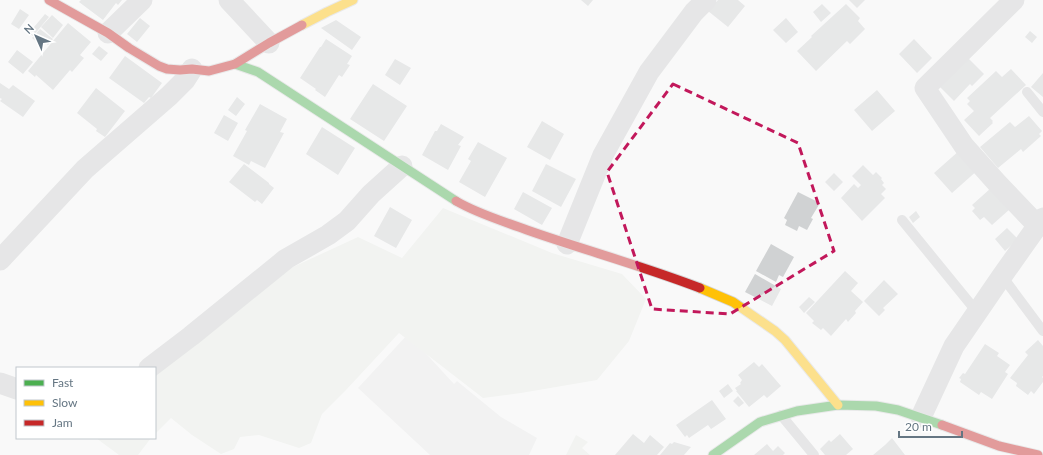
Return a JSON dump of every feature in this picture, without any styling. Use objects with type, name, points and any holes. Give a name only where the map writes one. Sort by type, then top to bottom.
[{"type":"street","points":[[49,0],[108,33],[159,66],[167,69],[209,71],[235,64],[268,43],[353,0]]},
{"type":"street","points":[[108,33],[142,0]]},
{"type":"street","points":[[229,0],[268,43]]},
{"type":"street","points":[[567,244],[603,155],[649,72],[694,12],[706,0]]},
{"type":"street","points":[[921,417],[954,346],[1040,221],[997,184],[964,146],[925,88],[1014,0]]},
{"type":"street","points":[[235,64],[258,72],[458,202],[486,215],[567,244],[698,287],[734,302],[774,330],[785,340],[838,405]]},
{"type":"street","points":[[0,260],[85,169],[169,96],[185,80],[192,70]]},
{"type":"street","points":[[150,367],[286,259],[328,235],[347,221],[371,194],[402,166]]},
{"type":"street","points":[[0,383],[16,389]]},
{"type":"street","points":[[712,455],[760,422],[797,411],[838,405],[876,406],[898,410],[999,446],[1038,455]]},
{"type":"lane","points":[[1027,92],[1043,112]]},
{"type":"lane","points":[[902,220],[977,312]]},
{"type":"lane","points":[[1002,276],[1043,331]]},
{"type":"lane","points":[[781,416],[814,455]]},
{"type":"highlighted area","points":[[673,84],[798,143],[834,251],[730,314],[652,309],[607,172]]},
{"type":"shaded area","points":[[443,208],[552,253],[622,274],[646,299],[629,341],[597,380],[483,398],[399,333],[322,414],[311,443],[299,448],[259,435],[240,437],[234,449],[221,454],[192,435],[171,418],[156,433],[156,373],[280,273],[358,237],[402,258]]},
{"type":"shaded area","points":[[408,334],[454,384],[457,381],[501,417],[537,438],[529,455],[430,455],[358,388]]},
{"type":"shaded area","points":[[576,435],[588,442],[582,448],[590,455],[566,455]]},
{"type":"shaded area","points":[[97,439],[150,439],[138,455],[119,455]]},
{"type":"building","points":[[81,0],[122,0],[118,5],[116,3],[103,20],[79,2]]},
{"type":"building","points":[[581,0],[593,0],[588,6]]},
{"type":"building","points":[[718,0],[738,0],[745,6],[728,27],[708,11]]},
{"type":"building","points":[[849,0],[865,0],[857,8]]},
{"type":"building","points":[[822,4],[831,13],[821,22],[813,12]]},
{"type":"building","points":[[846,4],[860,18],[858,21],[865,29],[850,44],[847,41],[816,71],[797,51]]},
{"type":"building","points":[[20,9],[29,15],[19,29],[11,24]]},
{"type":"building","points":[[45,14],[49,17],[33,36],[29,33]]},
{"type":"building","points":[[52,15],[63,25],[53,38],[41,27]]},
{"type":"building","points":[[140,18],[150,26],[137,42],[127,34]]},
{"type":"building","points":[[786,18],[798,32],[786,43],[773,30]]},
{"type":"building","points":[[336,20],[361,37],[352,50],[321,28]]},
{"type":"building","points":[[68,23],[91,42],[80,55],[84,58],[72,72],[70,70],[53,90],[36,75],[35,77],[28,71]]},
{"type":"building","points":[[40,29],[53,39],[48,45],[43,41],[40,45],[32,38]]},
{"type":"building","points":[[1030,31],[1037,37],[1032,43],[1025,37]]},
{"type":"building","points":[[326,39],[352,56],[347,64],[350,65],[342,77],[339,75],[325,97],[300,78]]},
{"type":"building","points":[[914,39],[932,58],[917,73],[899,54]]},
{"type":"building","points":[[99,46],[108,53],[101,61],[92,54]]},
{"type":"building","points":[[17,50],[33,62],[23,74],[8,62]]},
{"type":"building","points":[[125,56],[162,83],[151,98],[149,97],[144,103],[109,78]]},
{"type":"building","points":[[966,56],[984,74],[972,86],[970,84],[954,101],[938,85]]},
{"type":"building","points":[[395,59],[411,68],[400,85],[385,75]]},
{"type":"building","points":[[1011,69],[1026,85],[990,118],[993,123],[979,136],[964,120],[974,111],[967,104],[970,101],[967,98],[996,71],[1002,77]]},
{"type":"building","points":[[1043,73],[1043,97],[1031,87]]},
{"type":"building","points":[[0,83],[9,89],[13,85],[35,101],[23,117],[0,101],[2,99],[0,98]]},
{"type":"building","points":[[373,84],[407,106],[384,141],[350,119]]},
{"type":"building","points":[[96,88],[125,111],[105,137],[96,131],[97,129],[77,113]]},
{"type":"building","points":[[877,90],[895,111],[872,131],[854,110]]},
{"type":"building","points":[[237,97],[245,104],[236,116],[228,110]]},
{"type":"building","points":[[260,104],[287,119],[280,132],[284,133],[265,168],[251,161],[249,165],[233,156],[247,131],[245,130]]},
{"type":"building","points":[[224,115],[238,123],[228,141],[214,133]]},
{"type":"building","points":[[1029,116],[1042,131],[1039,134],[1041,136],[1023,152],[1021,149],[998,168],[980,147],[1010,122],[1015,127]]},
{"type":"building","points":[[542,121],[564,134],[550,160],[527,147]]},
{"type":"building","points":[[441,124],[464,137],[458,145],[461,146],[448,170],[422,155],[435,131],[437,131]]},
{"type":"building","points":[[322,127],[355,148],[338,175],[306,154]]},
{"type":"building","points":[[478,142],[507,158],[485,197],[459,182],[471,161],[468,159]]},
{"type":"building","points":[[960,150],[979,169],[952,193],[934,173]]},
{"type":"building","points":[[244,164],[274,188],[262,204],[257,200],[255,202],[229,182]]},
{"type":"building","points":[[546,164],[576,179],[561,207],[532,191]]},
{"type":"building","points":[[863,165],[873,175],[876,172],[882,178],[881,179],[884,183],[882,185],[886,189],[881,194],[885,198],[862,221],[841,198],[854,184],[858,188],[861,185],[852,176]]},
{"type":"building","points":[[834,173],[843,182],[834,191],[825,182]]},
{"type":"building","points":[[991,188],[1010,209],[992,225],[984,217],[980,220],[972,211],[975,208],[972,205]]},
{"type":"building","points":[[523,192],[552,208],[542,225],[514,209]]},
{"type":"building","points":[[798,192],[820,203],[811,218],[813,219],[807,230],[799,226],[797,231],[785,225],[787,220],[784,218]]},
{"type":"building","points":[[390,207],[412,220],[396,248],[374,236]]},
{"type":"building","points":[[916,211],[920,217],[913,223],[909,217]]},
{"type":"building","points":[[1007,228],[1018,239],[1005,251],[995,239]]},
{"type":"building","points":[[771,244],[794,257],[783,277],[779,275],[776,282],[756,271]]},
{"type":"building","points":[[845,271],[858,283],[851,291],[863,302],[848,322],[846,319],[831,336],[823,328],[821,330],[812,323],[814,321],[806,313]]},
{"type":"building","points":[[755,274],[781,289],[772,306],[745,292]]},
{"type":"building","points":[[884,280],[898,294],[883,308],[885,310],[879,316],[864,301]]},
{"type":"building","points":[[809,297],[815,302],[804,313],[799,307]]},
{"type":"building","points":[[1038,340],[1043,346],[1043,382],[1034,394],[1031,391],[1028,395],[1016,386],[1017,383],[1010,378],[1028,355],[1025,352]]},
{"type":"building","points":[[985,344],[999,353],[997,356],[1010,365],[1005,372],[1008,374],[992,399],[981,392],[979,395],[960,382],[961,379],[959,378],[963,373],[965,374]]},
{"type":"building","points":[[754,362],[759,367],[762,364],[781,386],[767,398],[764,395],[749,407],[735,388],[741,384],[740,383],[742,380],[738,375]]},
{"type":"building","points":[[728,384],[733,391],[724,398],[719,391]]},
{"type":"building","points":[[738,396],[744,403],[739,407],[733,401]]},
{"type":"building","points":[[712,400],[726,419],[711,429],[708,425],[689,438],[687,435],[685,437],[676,425]]},
{"type":"building","points":[[633,434],[644,443],[650,435],[664,447],[657,455],[615,455]]},
{"type":"building","points":[[840,434],[853,449],[846,455],[825,455],[820,449],[829,440],[831,442]]},
{"type":"building","points":[[892,438],[905,455],[873,455],[885,445]]},
{"type":"building","points":[[674,442],[691,447],[684,455],[660,455],[670,443],[672,444]]},
{"type":"building","points":[[767,444],[773,451],[778,446],[785,453],[783,455],[754,455]]},
{"type":"traffic: fast","points":[[235,64],[258,72],[456,201]]},
{"type":"traffic: fast","points":[[713,455],[760,422],[797,411],[838,405],[876,406],[898,410],[942,425]]},
{"type":"traffic: slow","points":[[302,25],[353,0]]},
{"type":"traffic: slow","points":[[700,288],[733,302],[775,331],[785,340],[838,405]]},
{"type":"traffic: jam","points":[[49,0],[108,33],[159,66],[167,69],[209,71],[235,64],[302,25]]},
{"type":"traffic: jam","points":[[456,201],[482,214],[657,272],[700,288]]},
{"type":"traffic: jam","points":[[942,425],[999,446],[1038,455]]}]
